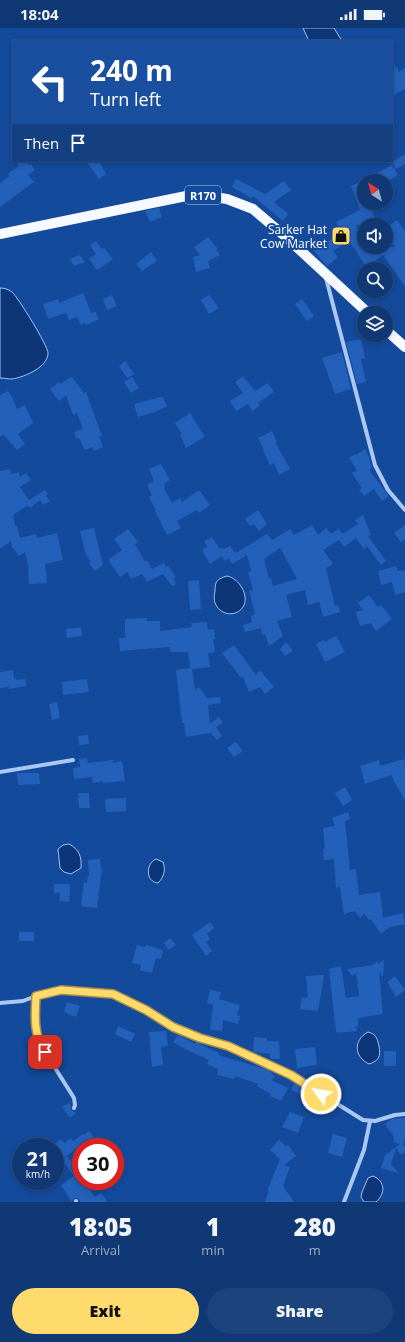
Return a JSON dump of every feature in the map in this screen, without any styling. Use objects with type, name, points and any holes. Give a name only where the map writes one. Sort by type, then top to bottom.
[{"type":"main road","name":"R170","points":[[0,234],[196,194],[227,199],[253,209],[287,238],[360,306]]},
{"type":"main road","points":[[393,336],[405,347]]},
{"type":"street","points":[[325,274],[375,465],[388,490],[405,510]]},
{"type":"street","points":[[0,772],[73,760]]},
{"type":"street","points":[[0,1002],[23,1001],[61,990],[113,994],[146,1010],[173,1027],[200,1038],[228,1046],[291,1075],[363,1120],[375,1121],[395,1115],[405,1114]]},
{"type":"street","points":[[36,996],[34,1016],[40,1044],[74,1098],[74,1108]]},
{"type":"street","points":[[344,1202],[364,1150],[370,1121]]},
{"type":"water","points":[[303,28],[334,28],[341,40],[309,40]]},
{"type":"water","points":[[0,288],[9,290],[15,296],[38,332],[48,353],[47,358],[40,367],[29,374],[12,379],[0,378]]},
{"type":"water","points":[[227,576],[236,580],[242,588],[245,598],[243,607],[236,613],[232,614],[228,614],[220,610],[214,600],[216,583],[219,579]]},
{"type":"water","points":[[69,844],[75,848],[81,860],[81,868],[71,874],[64,872],[60,868],[58,849],[63,845]]},
{"type":"water","points":[[156,859],[163,862],[164,868],[163,876],[158,883],[151,879],[148,872],[150,864]]},
{"type":"water","points":[[368,1032],[376,1037],[380,1053],[377,1060],[369,1064],[360,1057],[357,1048],[360,1039]]},
{"type":"water","points":[[373,1176],[382,1184],[383,1191],[376,1202],[364,1202],[361,1197],[362,1192],[368,1178]]},
{"type":"building","points":[[393,62],[399,72],[405,68],[405,89],[393,95]]},
{"type":"building","points":[[405,154],[405,164],[396,169],[393,161]]},
{"type":"building","points":[[16,162],[27,162],[29,165],[31,164],[35,170],[28,175],[34,182],[0,207],[0,183],[10,176],[8,174],[19,166]]},
{"type":"building","points":[[87,162],[100,162],[106,174],[99,179]]},
{"type":"building","points":[[392,165],[398,175],[393,178],[393,174],[376,174]]},
{"type":"building","points":[[236,179],[265,194],[284,181],[291,190],[274,202],[288,214],[283,221],[253,196],[251,198],[232,187]]},
{"type":"building","points":[[357,183],[357,202],[351,186]]},
{"type":"building","points":[[159,208],[162,217],[150,222],[145,211]]},
{"type":"building","points":[[360,210],[372,210],[375,218],[357,218],[357,253],[350,242],[348,244],[347,242],[333,251],[338,257],[327,266],[314,251],[341,232],[336,222]]},
{"type":"building","points":[[397,220],[405,231],[405,286],[393,269],[393,262],[388,262],[383,255],[373,262],[363,262],[358,254],[393,254],[393,247],[395,247],[393,244],[393,223]]},
{"type":"building","points":[[208,237],[218,249],[216,250],[220,255],[208,261],[210,268],[196,272],[193,257],[200,255],[194,247]]},
{"type":"building","points":[[96,241],[113,259],[97,270],[89,259],[96,254],[90,245]]},
{"type":"building","points":[[151,252],[157,261],[142,271],[136,264]]},
{"type":"building","points":[[80,255],[85,262],[74,266],[70,259]]},
{"type":"building","points":[[83,293],[91,313],[95,311],[99,319],[86,325],[85,323],[81,325],[77,317],[69,320],[66,313],[48,319],[43,304],[58,299],[59,303]]},
{"type":"building","points":[[112,295],[117,306],[107,310],[103,299]]},
{"type":"building","points":[[209,295],[219,308],[209,314],[201,300]]},
{"type":"building","points":[[302,299],[314,316],[307,321],[295,304]]},
{"type":"building","points":[[357,340],[357,342],[362,342],[365,358],[361,359],[366,382],[357,384],[346,342]]},
{"type":"building","points":[[342,352],[351,389],[335,394],[322,358]]},
{"type":"building","points":[[125,361],[134,374],[127,378],[119,366]]},
{"type":"building","points":[[243,376],[255,391],[268,383],[274,392],[258,403],[260,406],[252,411],[248,404],[236,411],[230,401],[243,393],[235,382]]},
{"type":"building","points":[[72,377],[84,393],[86,392],[102,436],[99,437],[103,447],[94,451],[92,447],[85,450],[79,438],[77,439],[74,432],[83,429],[77,413],[73,415],[66,396],[59,401],[50,389],[59,382],[60,384]]},
{"type":"building","points":[[132,377],[139,388],[131,393],[124,382]]},
{"type":"building","points":[[8,391],[17,409],[25,405],[33,423],[18,434],[25,444],[17,450],[4,435],[0,437],[0,395]]},
{"type":"building","points":[[161,397],[167,406],[155,412],[138,417],[134,404]]},
{"type":"building","points":[[190,413],[205,437],[186,448],[180,435],[182,434],[175,423]]},
{"type":"building","points":[[272,431],[277,442],[275,442],[290,469],[279,475],[274,463],[270,465],[258,438]]},
{"type":"building","points":[[365,449],[372,468],[369,470],[389,496],[382,501],[374,489],[364,496],[359,490],[362,488],[352,473],[357,470],[349,458]]},
{"type":"building","points":[[161,464],[170,480],[164,484],[164,488],[172,503],[180,498],[182,502],[199,490],[210,505],[199,513],[197,510],[177,521],[181,528],[167,535],[149,497],[152,495],[147,485],[154,481],[149,469]]},
{"type":"building","points":[[10,469],[11,474],[19,472],[20,477],[26,473],[31,480],[20,487],[29,500],[45,490],[48,494],[46,496],[50,501],[43,505],[40,500],[30,508],[28,505],[13,515],[15,526],[17,526],[20,538],[36,534],[37,538],[57,533],[63,560],[45,564],[47,583],[29,584],[28,564],[25,552],[19,556],[12,548],[11,541],[0,549],[0,471]]},
{"type":"building","points":[[258,510],[267,524],[259,531],[254,524],[250,526],[245,519]]},
{"type":"building","points":[[363,515],[371,535],[368,536],[386,561],[381,565],[367,546],[364,549],[356,538],[344,547],[339,540],[323,550],[333,564],[326,568],[335,606],[338,605],[340,612],[323,617],[319,602],[308,605],[305,590],[286,595],[292,617],[277,621],[283,636],[269,646],[265,634],[262,635],[261,628],[245,632],[243,625],[252,622],[251,616],[255,614],[249,591],[253,590],[248,572],[251,571],[247,555],[232,564],[229,558],[225,561],[222,556],[210,564],[202,550],[207,547],[204,541],[212,537],[220,549],[230,546],[236,553],[267,534],[272,540],[290,529],[294,535],[312,525],[318,535],[326,528],[331,534],[339,529],[342,534],[358,524],[355,520]],"holes":[[[280,548],[297,579],[273,586],[271,578],[269,578],[264,559]]]},
{"type":"building","points":[[405,525],[405,539],[401,542],[394,533]]},
{"type":"building","points":[[94,528],[103,565],[95,571],[89,563],[91,562],[86,555],[80,531]]},
{"type":"building","points":[[128,529],[138,542],[135,544],[145,562],[147,560],[152,569],[164,563],[176,577],[173,579],[176,584],[172,586],[163,574],[147,582],[142,574],[131,579],[127,572],[120,577],[108,560],[122,550],[114,539]]},
{"type":"building","points":[[396,566],[398,571],[405,570],[405,592],[395,595],[392,582],[381,585],[378,571]]},
{"type":"building","points":[[199,580],[201,609],[190,610],[188,581]]},
{"type":"building","points":[[369,595],[378,607],[381,605],[392,619],[376,631],[371,623],[360,626],[356,612],[363,610],[358,603]]},
{"type":"building","points":[[147,618],[147,621],[160,621],[160,631],[192,627],[191,623],[204,622],[207,622],[208,630],[214,629],[215,639],[213,639],[215,652],[208,653],[210,667],[192,669],[195,690],[199,687],[207,698],[220,697],[221,703],[208,705],[210,724],[219,717],[223,723],[216,727],[222,736],[217,740],[211,733],[186,737],[184,723],[182,723],[176,670],[190,668],[188,652],[170,652],[170,647],[120,651],[119,638],[125,638],[125,619]]},
{"type":"building","points":[[81,627],[82,636],[67,638],[66,629]]},
{"type":"building","points":[[336,636],[345,652],[325,662],[316,644],[324,640],[325,642]]},
{"type":"building","points":[[286,642],[293,651],[285,656],[280,649]]},
{"type":"building","points":[[234,645],[256,675],[260,670],[274,687],[265,694],[260,687],[249,692],[243,677],[241,678],[222,653]]},
{"type":"building","points":[[13,670],[14,679],[25,679],[26,686],[9,689],[9,687],[0,688],[0,672]]},
{"type":"building","points":[[87,679],[89,692],[63,695],[62,682]]},
{"type":"building","points":[[57,702],[60,718],[52,720],[49,704]]},
{"type":"building","points":[[88,735],[89,744],[79,745],[78,736]]},
{"type":"building","points":[[236,742],[243,751],[234,757],[227,748]]},
{"type":"building","points":[[87,758],[88,763],[113,760],[113,763],[122,761],[125,781],[103,783],[103,781],[93,783],[92,777],[74,779],[73,768],[80,767],[79,759]]},
{"type":"building","points":[[404,759],[405,800],[394,783],[392,775],[365,784],[360,766],[379,760],[380,766]]},
{"type":"building","points":[[17,773],[39,773],[40,784],[18,785]]},
{"type":"building","points":[[345,787],[352,800],[343,806],[335,793]]},
{"type":"building","points":[[78,793],[89,793],[90,808],[79,808]]},
{"type":"building","points":[[126,798],[126,811],[106,812],[105,799]]},
{"type":"building","points":[[348,812],[350,819],[345,821],[350,870],[356,869],[359,895],[380,892],[383,918],[403,913],[405,924],[390,927],[381,934],[371,919],[369,920],[364,914],[360,918],[355,911],[344,915],[340,887],[336,888],[334,859],[324,860],[323,849],[325,849],[323,828],[335,826],[332,818]]},
{"type":"building","points":[[100,859],[101,869],[102,868],[97,908],[81,906],[84,882],[87,883],[89,876],[88,860]]},
{"type":"building","points":[[54,884],[70,884],[69,902],[59,901],[60,893],[54,893]]},
{"type":"building","points":[[210,922],[214,928],[207,934],[210,939],[206,942],[212,951],[206,956],[192,935]]},
{"type":"building","points":[[19,932],[34,932],[34,941],[19,941]]},
{"type":"building","points":[[170,938],[176,945],[169,950],[164,943]]},
{"type":"building","points":[[137,945],[145,947],[146,945],[163,950],[161,959],[156,958],[152,973],[140,970],[141,965],[132,963]]},
{"type":"building","points":[[384,960],[383,977],[379,972],[383,1014],[358,1018],[358,1026],[356,1026],[357,1031],[336,1032],[329,969],[341,966],[346,998],[359,996],[356,973],[352,976],[347,969],[372,965],[378,961],[378,964]]},
{"type":"building","points":[[324,975],[318,1011],[300,1009],[302,997],[308,998],[306,976]]},
{"type":"building","points":[[395,976],[405,990],[396,997],[387,982]]},
{"type":"building","points":[[210,990],[221,992],[219,999],[240,1005],[237,1015],[240,1016],[238,1024],[223,1020],[222,1031],[210,1030],[213,1005],[207,1003]]},
{"type":"building","points":[[67,1002],[80,1006],[76,1017],[64,1012]]},
{"type":"building","points":[[118,1026],[135,1034],[131,1042],[115,1034]]},
{"type":"building","points":[[166,1031],[168,1046],[161,1047],[163,1065],[152,1067],[149,1032]]},
{"type":"building","points":[[178,1035],[195,1044],[196,1042],[219,1053],[218,1055],[269,1070],[275,1077],[271,1080],[288,1088],[281,1101],[270,1096],[271,1094],[257,1086],[258,1084],[235,1076],[234,1079],[217,1075],[218,1069],[207,1064],[209,1060],[173,1042]]},
{"type":"building","points":[[254,1037],[267,1038],[267,1041],[279,1041],[280,1059],[270,1059],[270,1054],[253,1052]]},
{"type":"building","points":[[315,1047],[317,1065],[297,1068],[295,1049]]},
{"type":"building","points":[[384,1051],[396,1051],[396,1066],[384,1066]]},
{"type":"building","points":[[294,1084],[308,1090],[307,1091],[316,1103],[309,1108],[303,1100],[308,1097],[291,1090]]},
{"type":"building","points":[[69,1103],[71,1110],[76,1113],[70,1118],[62,1107]]},
{"type":"building","points":[[290,1112],[304,1117],[298,1133],[282,1127]]},
{"type":"building","points":[[405,1118],[405,1139],[403,1145],[405,1147],[405,1152],[401,1155],[396,1148],[391,1164],[398,1173],[381,1168],[385,1155],[400,1144],[393,1142],[394,1137],[385,1124],[392,1119]]},
{"type":"building","points":[[89,1131],[94,1138],[77,1138],[83,1134],[84,1135]]},
{"type":"building","points":[[333,1134],[347,1138],[342,1157],[328,1153]]},
{"type":"building","points":[[71,1138],[72,1152],[64,1157],[64,1143]]},
{"type":"building","points":[[279,1140],[286,1146],[288,1145],[296,1156],[284,1165],[290,1167],[283,1186],[294,1202],[265,1202],[269,1191],[267,1191],[280,1159],[270,1150]]},
{"type":"building","points":[[67,1156],[72,1163],[72,1173],[64,1163],[64,1158]]},
{"type":"building","points":[[72,1177],[72,1190],[90,1190],[95,1197],[101,1193],[108,1202],[80,1202],[79,1199],[76,1198],[73,1199],[72,1202],[64,1190],[64,1183]]},
{"type":"place","name":"Sarker Hat Cow Market","points":[[341,236]]},
{"type":"route","points":[[45,1052],[40,1044],[36,1032],[34,1016],[36,996],[61,990],[113,994],[146,1010],[173,1027],[200,1038],[228,1046],[291,1075],[321,1094]]}]
